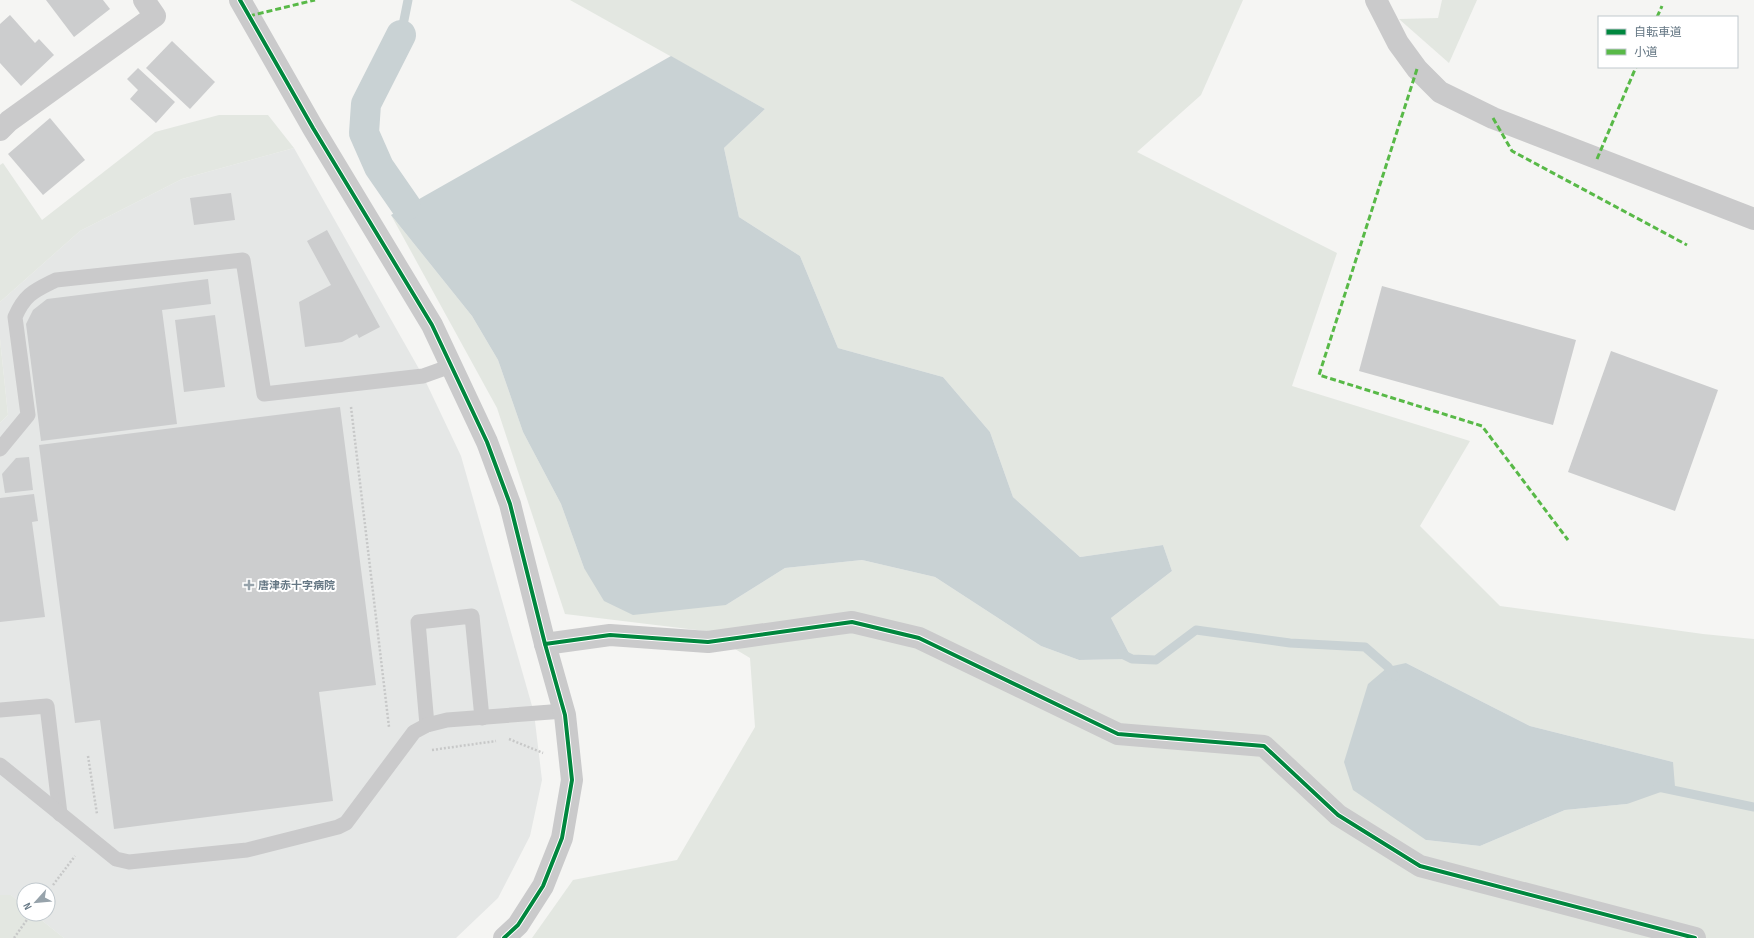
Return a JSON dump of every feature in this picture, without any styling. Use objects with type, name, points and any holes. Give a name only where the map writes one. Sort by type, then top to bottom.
[{"type":"street","points":[[3,120],[155,16],[144,0]]},
{"type":"street","points":[[240,0],[312,128],[432,325],[487,442],[510,504],[545,644],[564,711],[572,780],[562,838],[543,886],[518,926],[504,938]]},
{"type":"street","points":[[1376,0],[1398,43],[1417,69],[1440,92],[1493,118],[1754,219]]},
{"type":"street","points":[[545,644],[610,635],[708,642],[852,622],[919,638],[1118,734],[1264,746],[1338,815],[1420,866],[1695,938]]},
{"type":"lane","points":[[0,449],[28,415],[15,317],[21,304],[33,291],[56,280],[243,260],[264,394],[423,376],[451,366]]},
{"type":"lane","points":[[427,725],[418,622],[472,616],[482,718]]},
{"type":"lane","points":[[0,710],[47,706],[60,814]]},
{"type":"lane","points":[[0,766],[116,859],[129,862],[247,850],[338,826],[346,823],[414,732],[427,725],[447,720],[564,711]]},
{"type":"path","points":[[351,404],[389,730]]},
{"type":"path","points":[[431,750],[509,739],[546,754]]},
{"type":"path","points":[[88,756],[97,818]]},
{"type":"path","points":[[55,882],[76,855]]},
{"type":"path","points":[[14,938],[25,922]]},
{"type":"shaded area","points":[[570,0],[1243,0],[1201,95],[1137,152],[1337,253],[1292,386],[1470,441],[1420,526],[1500,606],[1703,634],[1754,639],[1754,938],[532,938],[573,880],[677,860],[755,727],[750,658],[705,631],[565,614],[497,408],[391,215],[472,316],[498,360],[523,432],[561,504],[584,568],[726,605],[785,568],[862,560],[935,577],[1041,646],[1079,660],[1132,659],[1111,618],[1172,571],[1163,545],[1080,557],[1013,497],[990,432],[943,377],[838,348],[800,256],[739,217],[724,148],[765,109]],"holes":[[[1406,663],[1530,726],[1673,762],[1627,804],[1565,810],[1480,846],[1426,840]]]},
{"type":"shaded area","points":[[1442,0],[1477,0],[1449,63],[1399,19],[1438,18]]},
{"type":"shaded area","points":[[671,56],[765,109],[724,148],[739,217],[800,256],[838,348],[943,377],[990,432],[1013,497],[1080,557],[1163,545],[1172,571],[1111,618],[1132,659],[1079,660],[1041,646],[935,577],[862,560],[785,568],[726,605],[633,615],[604,601],[584,568],[561,504],[523,432],[498,360],[472,316],[391,215]]},
{"type":"shaded area","points":[[219,115],[268,115],[294,148],[182,179],[80,231],[0,302],[0,165],[3,163],[42,220],[155,132]]},
{"type":"shaded area","name":"唐津赤十字病院","points":[[294,148],[423,376],[461,456],[534,713],[542,780],[530,836],[498,898],[456,938],[64,938],[44,922],[56,922],[56,882],[16,882],[16,899],[11,895],[0,895],[0,423],[8,415],[0,339],[0,302],[80,231],[182,179]]},
{"type":"shaded area","points":[[0,339],[8,415],[0,423]]},
{"type":"shaded area","points":[[1406,663],[1530,726],[1673,762],[1675,787],[1627,804],[1565,810],[1480,846],[1426,840],[1353,790],[1344,762],[1368,684],[1388,667]]},
{"type":"shaded area","points":[[0,895],[11,895],[16,899],[16,922],[44,922],[64,938],[0,938]]},
{"type":"building","points":[[46,0],[103,0],[110,9],[74,37]]},
{"type":"building","points":[[10,15],[35,43],[39,39],[54,55],[21,86],[0,63],[0,24]]},
{"type":"building","points":[[172,41],[215,82],[190,109],[146,68]]},
{"type":"building","points":[[138,68],[175,102],[156,123],[130,99],[138,90],[127,79]]},
{"type":"building","points":[[50,118],[85,160],[43,195],[8,154]]},
{"type":"building","points":[[231,193],[235,220],[194,225],[190,198]]},
{"type":"building","points":[[327,230],[380,327],[359,338],[357,334],[342,342],[305,347],[299,302],[331,285],[307,241]]},
{"type":"building","points":[[208,279],[211,304],[162,310],[177,424],[41,441],[26,324],[33,310],[47,299]]},
{"type":"building","points":[[1382,286],[1576,340],[1553,425],[1359,371]]},
{"type":"building","points":[[215,315],[225,387],[184,392],[175,320]]},
{"type":"building","points":[[1611,351],[1718,390],[1675,511],[1568,472]]},
{"type":"building","points":[[340,407],[376,685],[319,692],[333,801],[114,829],[100,720],[75,723],[39,445]]},
{"type":"building","points":[[29,457],[33,490],[5,493],[2,474],[16,458]]},
{"type":"building","points":[[34,494],[38,521],[32,522],[45,617],[0,622],[0,498]]},
{"type":"waterway","points":[[401,35],[408,0]]},
{"type":"waterway","points":[[401,35],[366,104],[364,133],[379,167],[406,206]]},
{"type":"waterway","points":[[1122,654],[1132,659],[1156,660],[1196,630],[1290,643],[1365,647],[1388,667],[1395,676]]},
{"type":"waterway","points":[[1658,787],[1754,807]]},
{"type":"marked path","points":[[249,16],[315,0]]},
{"type":"marked path","points":[[1657,16],[1662,6]]},
{"type":"marked path","points":[[1597,159],[1636,68]]},
{"type":"marked path","points":[[1417,69],[1319,375],[1482,426],[1568,540]]},
{"type":"marked path","points":[[1493,118],[1512,151],[1687,245]]},
{"type":"cycle path","points":[[240,0],[313,128],[432,325],[487,442],[510,504],[545,644],[565,715],[572,780],[562,838],[543,886],[518,925],[504,938]]},
{"type":"cycle path","points":[[545,644],[610,635],[708,642],[852,622],[919,638],[1118,734],[1264,746],[1338,815],[1420,866],[1695,938]]},
{"type":"place","name":"唐津赤十字病院","points":[[249,585]]}]
